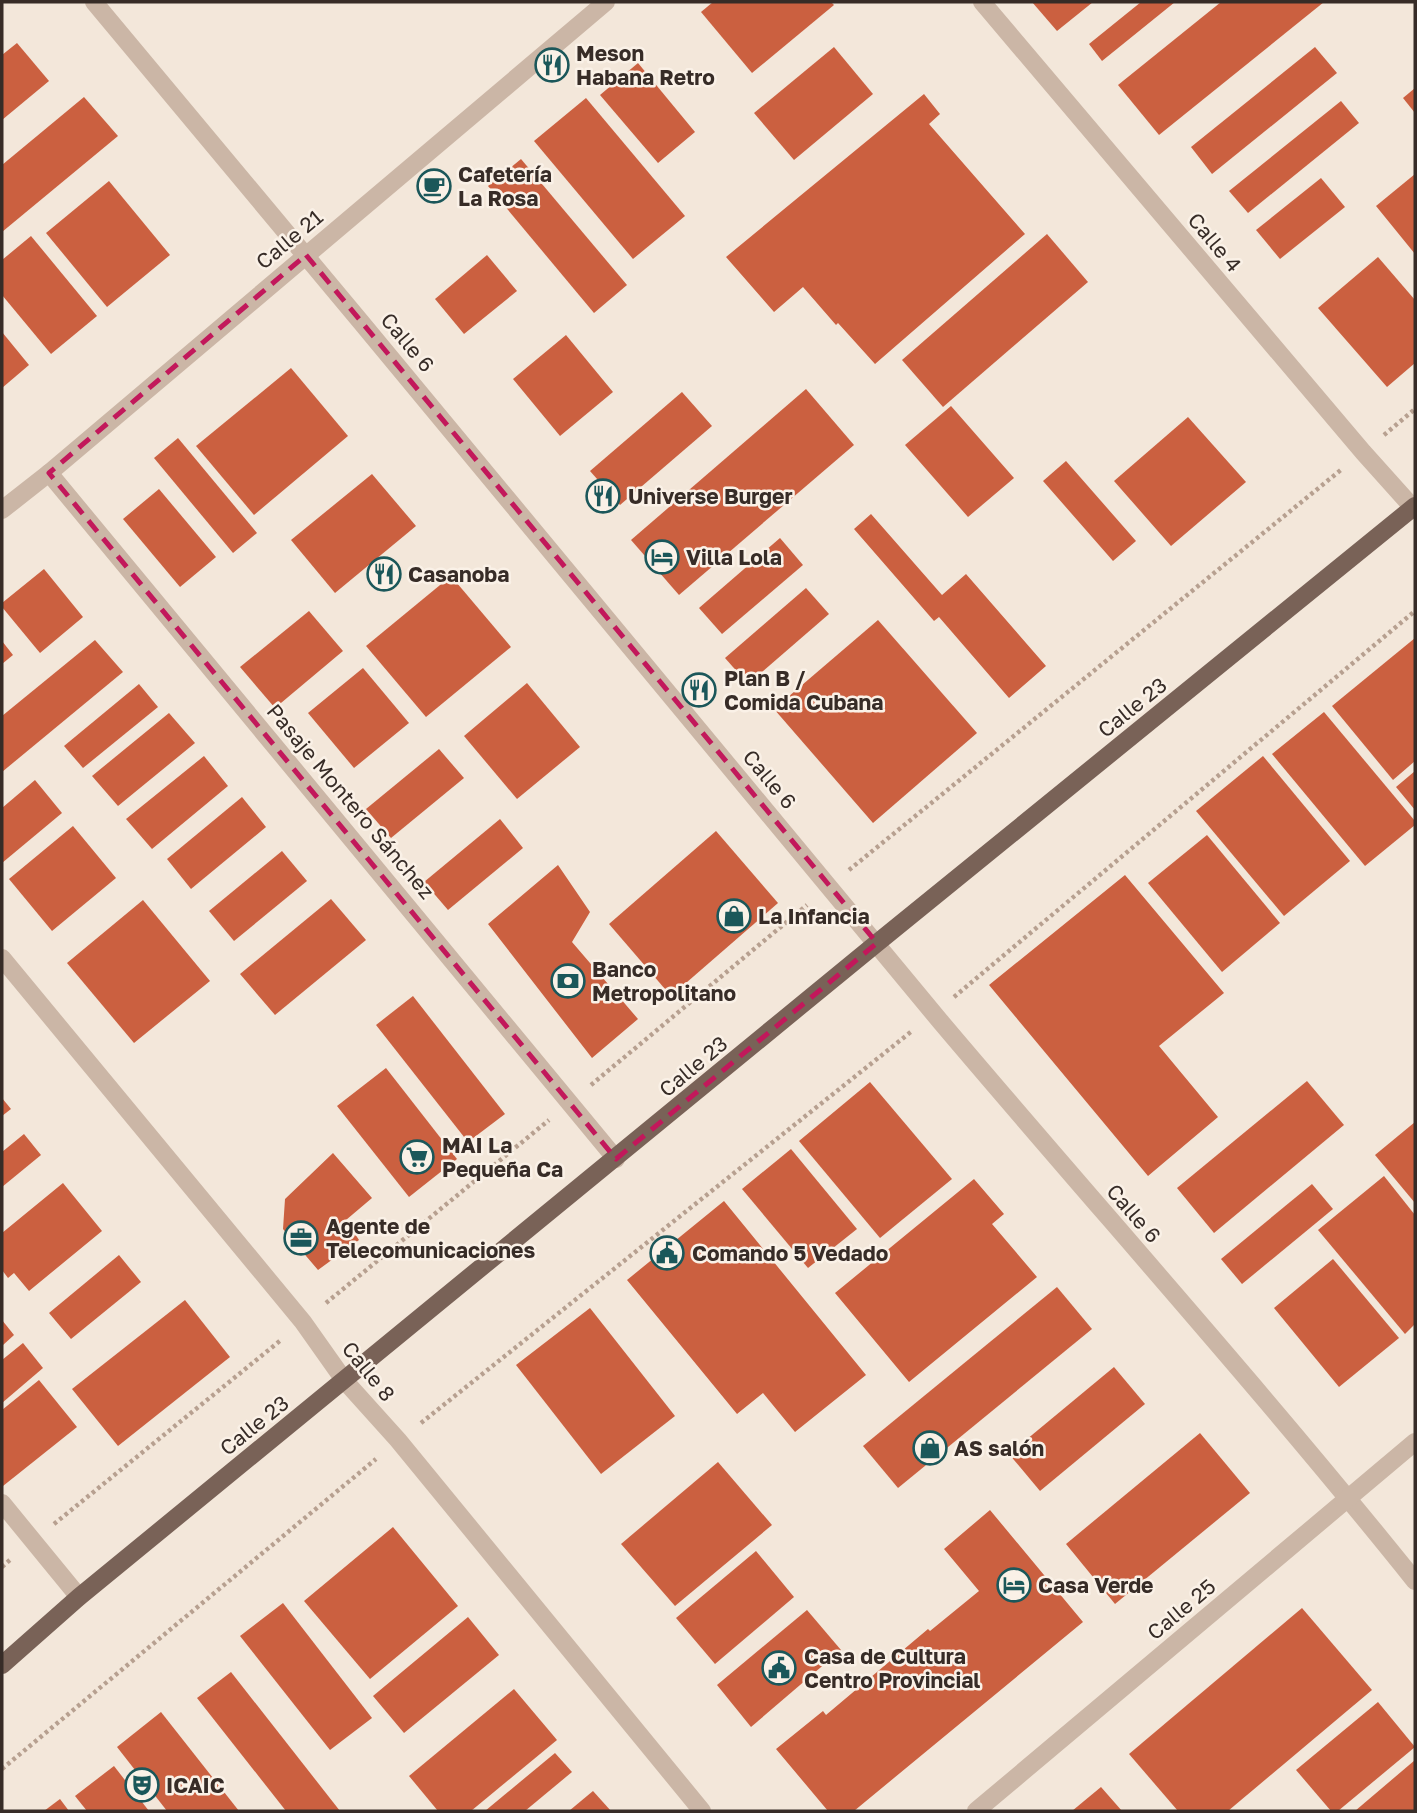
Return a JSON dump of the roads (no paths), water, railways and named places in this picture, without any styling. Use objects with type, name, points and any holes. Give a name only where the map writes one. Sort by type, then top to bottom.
[{"type":"main road","name":"Calle 23","points":[[2,1665],[79,1597],[617,1159],[877,943],[1415,508]]},
{"type":"street","name":"Calle 6","points":[[94,2],[934,1014],[1349,1498],[1415,1581]]},
{"type":"street","name":"Calle 21","points":[[2,510],[606,2]]},
{"type":"street","name":"Calle 4","points":[[982,2],[1363,452],[1415,508]]},
{"type":"street","name":"Pasaje Montero Sánchez","points":[[49,473],[617,1159]]},
{"type":"street","name":"Calle 8","points":[[2,958],[303,1322],[344,1380],[398,1440],[702,1811]]},
{"type":"street","name":"Calle 25","points":[[976,1811],[1415,1442]]},
{"type":"street","points":[[2,1503],[79,1597]]},
{"type":"place","name":"Meson Habana Retro","points":[[552,65]]},
{"type":"place","name":"Cafetería La Rosa","points":[[434,186]]},
{"type":"place","name":"Universe Burger","points":[[603,496]]},
{"type":"place","name":"Villa Lola","points":[[662,557]]},
{"type":"place","name":"Casanoba","points":[[384,574]]},
{"type":"place","name":"Plan B / Comida Cubana","points":[[699,690]]},
{"type":"place","name":"La Infancia","points":[[734,916]]},
{"type":"place","name":"Banco Metropolitano","points":[[568,981]]},
{"type":"place","name":"MAI La Pequeña Ca","points":[[417,1157]]},
{"type":"place","name":"Agente de Telecomunicaciones","points":[[301,1238]]},
{"type":"place","name":"Comando 5 Vedado","points":[[667,1253]]},
{"type":"place","name":"AS salón","points":[[930,1448]]},
{"type":"place","name":"Casa Verde","points":[[1014,1585]]},
{"type":"place","name":"Casa de Cultura Centro Provincial","points":[[779,1668]]},
{"type":"place","name":"ICAIC","points":[[142,1785]]}]
